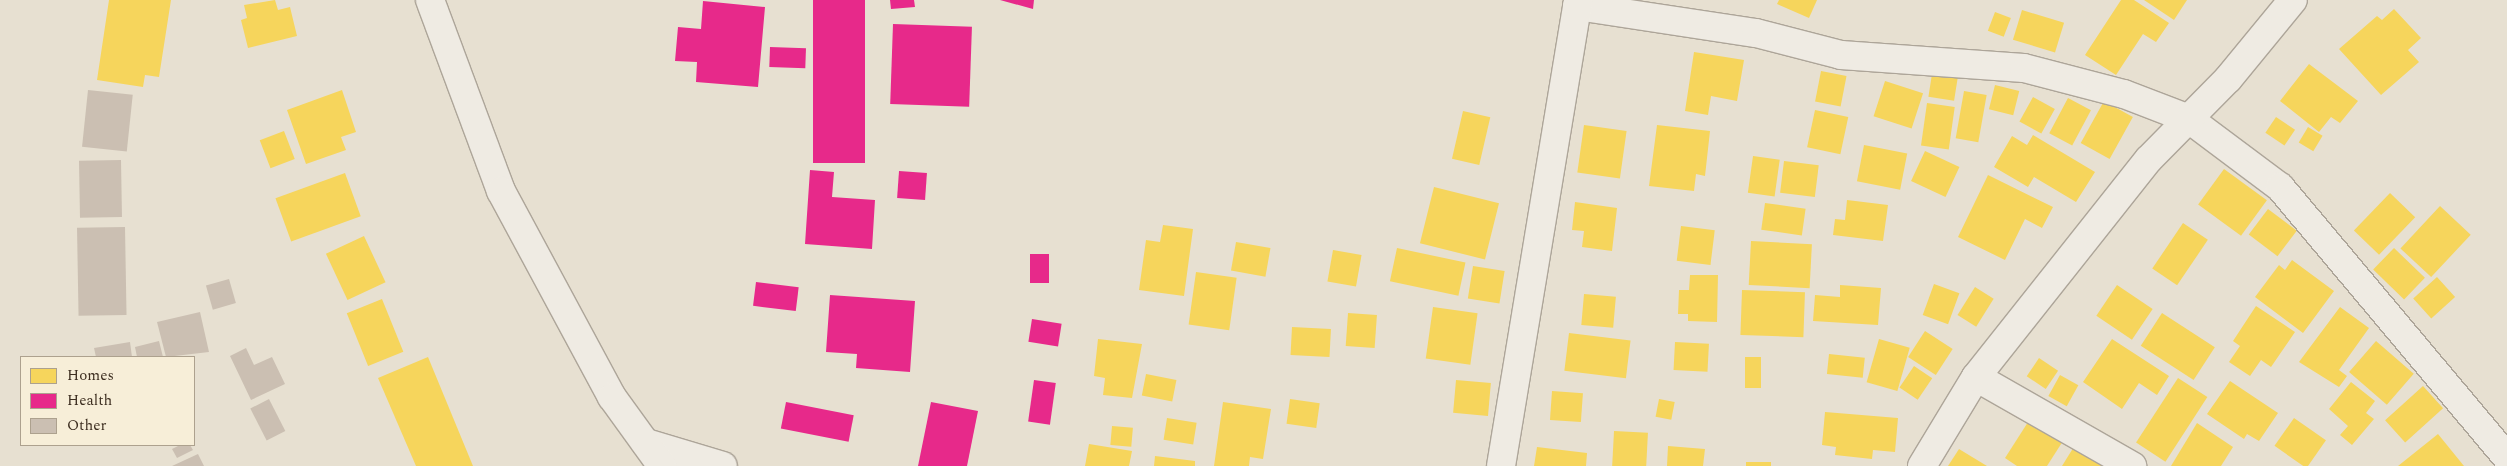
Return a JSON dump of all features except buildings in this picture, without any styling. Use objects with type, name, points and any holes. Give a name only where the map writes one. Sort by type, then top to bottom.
[{"type":"street","points":[[430,0],[501,191],[612,396],[662,466]]},
{"type":"street","points":[[1922,466],[1976,376],[2150,160],[2189,119],[2293,0]]},
{"type":"street","points":[[1501,466],[1577,3],[1756,33],[1842,55],[2024,68],[2124,94],[2189,119],[2280,187],[2507,458]]},
{"type":"street","points":[[1976,376],[2132,466]]},
{"type":"street","points":[[646,443],[723,466]]}]
